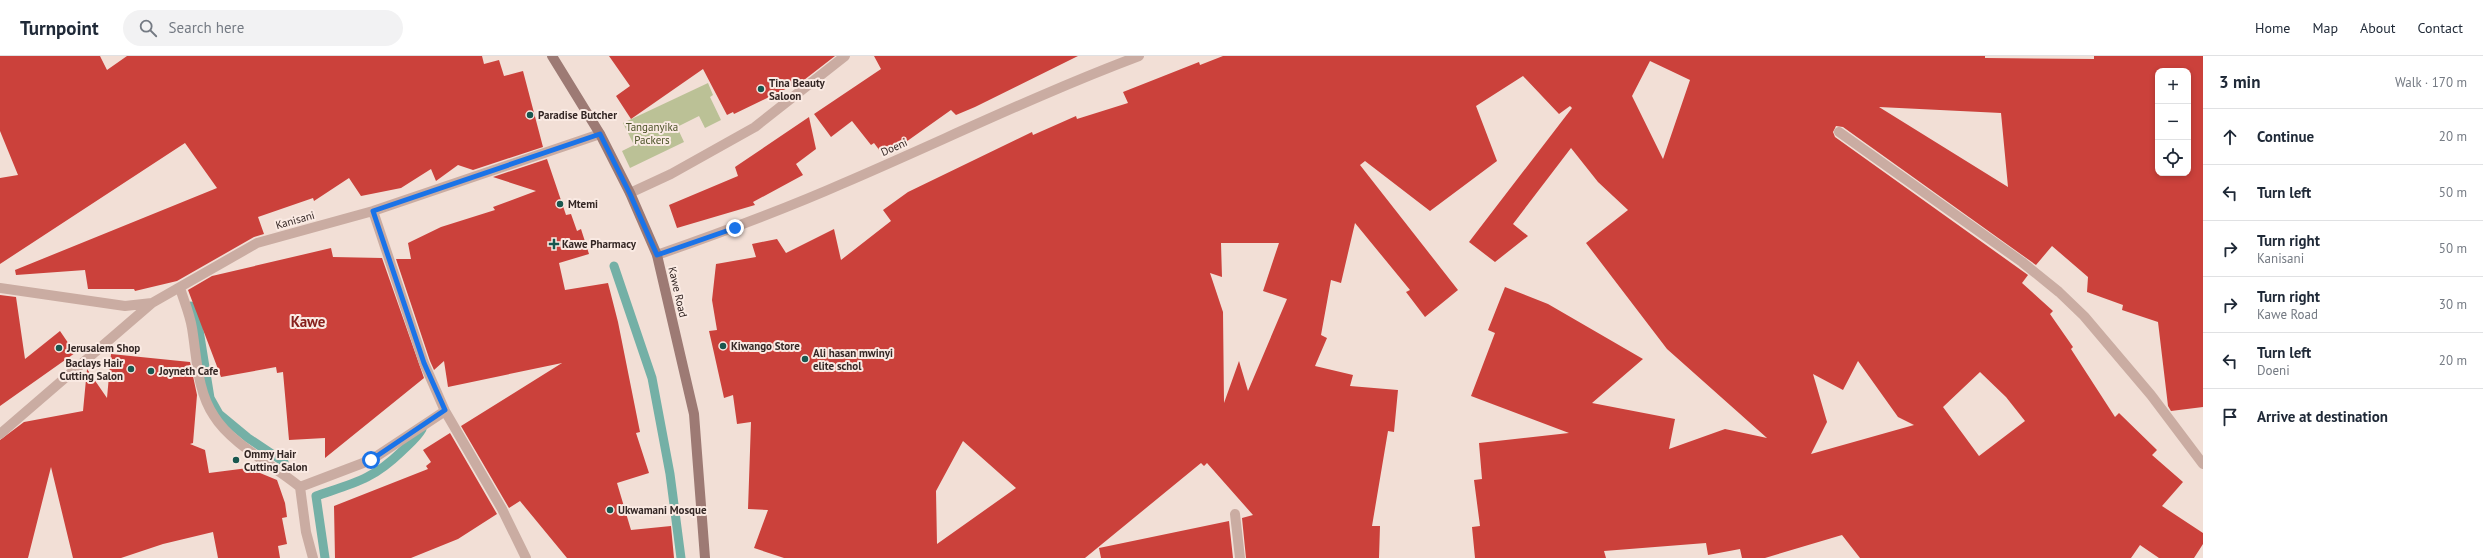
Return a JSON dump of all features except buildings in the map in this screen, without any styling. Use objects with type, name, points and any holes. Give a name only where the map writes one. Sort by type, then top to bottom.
[{"type":"main road","name":"Kawe Road","points":[[552,56],[600,134],[630,194],[657,255],[694,414],[705,558]]},
{"type":"street","points":[[630,194],[671,174],[755,127],[845,56]]},
{"type":"street","name":"Doeni","points":[[657,255],[735,228],[836,187],[1015,106],[1139,56]]},
{"type":"street","points":[[1839,132],[2022,262],[2059,292],[2084,316],[2141,383],[2203,464]]},
{"type":"street","name":"Kanisani","points":[[0,288],[126,306],[152,303],[257,243],[373,211],[600,134]]},
{"type":"street","points":[[373,211],[424,363],[445,410],[502,509],[526,558]]},
{"type":"street","points":[[180,288],[192,326],[200,381],[214,418],[236,440],[300,487],[306,532],[313,558]]},
{"type":"street","points":[[0,434],[152,303]]},
{"type":"street","points":[[300,487],[371,460],[445,410]]},
{"type":"street","points":[[1235,514],[1240,558]]},
{"type":"green space","name":"Tanganyika Packers","points":[[708,83],[713,95],[710,97],[721,120],[705,128],[699,116],[677,127],[684,142],[630,168],[622,151],[634,145],[623,123]]},
{"type":"waterway","points":[[614,266],[652,378],[670,474],[681,558]]},
{"type":"waterway","points":[[191,306],[199,330],[210,398],[219,414],[248,438],[284,462]]},
{"type":"waterway","points":[[325,558],[316,496],[362,480],[381,469],[410,444],[422,429]]},
{"type":"place","name":"Tina Beauty Saloon","points":[[761,89]]},
{"type":"place","name":"Paradise Butcher","points":[[530,115]]},
{"type":"place","name":"Mtemi","points":[[560,204]]},
{"type":"place","name":"Kawe Pharmacy","points":[[554,244]]},
{"type":"place","name":"Kiwango Store","points":[[723,346]]},
{"type":"place","name":"Jerusalem Shop","points":[[59,348]]},
{"type":"place","name":"Ali hasan mwinyi elite schol","points":[[805,359]]},
{"type":"place","name":"Baclays Hair Cutting Salon","points":[[131,369]]},
{"type":"place","name":"Joyneth Cafe","points":[[151,371]]},
{"type":"place","name":"Ommy Hair Cutting Salon","points":[[236,460]]},
{"type":"place","name":"Ukwamani Mosque","points":[[610,510]]},
{"type":"district","name":"Kawe","points":[[308,321]]},
{"type":"route","points":[[371,460],[445,410],[424,363],[404,299],[373,211],[600,134],[630,194],[657,255],[735,228]]}]
